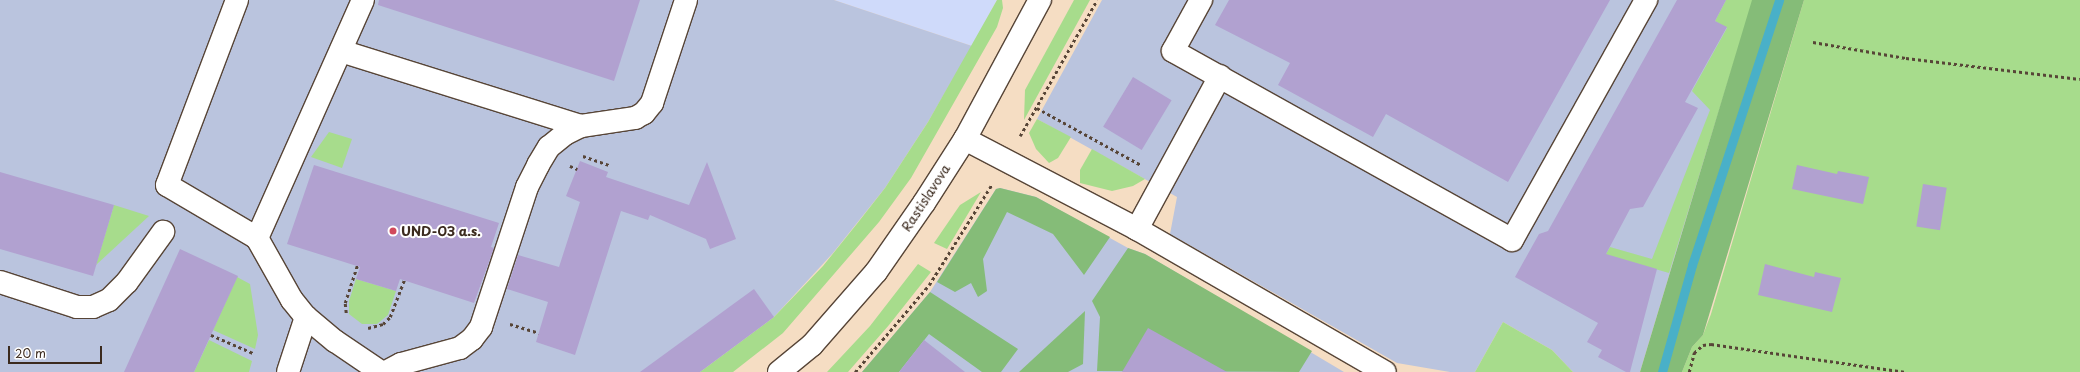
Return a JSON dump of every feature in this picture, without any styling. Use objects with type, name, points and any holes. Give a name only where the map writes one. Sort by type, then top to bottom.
[{"type":"street","points":[[237,0],[167,185],[257,238],[292,300],[306,317],[335,341],[381,372]]},
{"type":"street","points":[[257,238],[363,0]]},
{"type":"street","points":[[386,372],[402,364],[460,348],[472,339],[481,327],[527,187],[549,147],[565,134],[581,126],[635,118],[644,113],[652,103],[686,0]]},
{"type":"street","name":"Rastislavova","points":[[779,372],[812,345],[876,272],[924,203],[964,139],[1040,0]]},
{"type":"street","points":[[1201,0],[1173,51],[1512,240],[1646,0]]},
{"type":"street","points":[[341,50],[581,126]]},
{"type":"street","points":[[1137,229],[1220,76]]},
{"type":"street","points":[[964,139],[1137,229],[1385,372]]},
{"type":"street","points":[[0,282],[77,307],[93,307],[109,300],[127,282],[163,232]]},
{"type":"street","points":[[288,372],[306,317]]},
{"type":"path","points":[[855,372],[929,285],[1037,108],[1097,0]]},
{"type":"path","points":[[1813,42],[1906,58],[2080,79]]},
{"type":"path","points":[[1037,108],[1165,178]]},
{"type":"path","points":[[581,155],[609,165]]},
{"type":"path","points":[[348,318],[345,303],[357,266]]},
{"type":"path","points":[[363,328],[372,329],[390,317],[404,280]]},
{"type":"path","points":[[503,322],[539,333]]},
{"type":"path","points":[[211,335],[253,354]]},
{"type":"path","points":[[1689,372],[1694,353],[1703,345],[1711,344],[1906,372]]},
{"type":"shaded area","points":[[0,0],[834,0],[972,46],[928,122],[885,188],[833,253],[774,317],[700,372],[0,372]]},
{"type":"shaded area","points":[[834,0],[997,0],[972,46]]},
{"type":"shaded area","points":[[1102,0],[1752,0],[1640,372],[1573,372],[1552,350],[1503,322],[1475,372],[1450,372],[1397,363],[1170,234],[1177,197],[1037,119]]},
{"type":"shaded area","points":[[1000,188],[1036,197],[1128,248],[1145,254],[1344,372],[862,372],[930,292],[996,189]]},
{"type":"green space","points":[[997,0],[1002,0],[1003,8],[997,27],[911,178],[879,222],[783,333],[733,372],[700,372],[774,317],[823,266],[856,225],[885,188],[928,122]]},
{"type":"green space","points":[[1074,0],[1090,0],[1024,120],[1025,90]]},
{"type":"green space","points":[[1726,0],[1753,0],[1669,273],[1631,262],[1602,261],[1610,247],[1652,259],[1710,110],[1692,91],[1727,28],[1715,21]]},
{"type":"green space","points":[[1752,0],[1804,0],[1703,335],[1692,347],[1682,372],[1640,372]]},
{"type":"green space","points":[[1804,0],[2080,0],[2080,372],[1682,372],[1692,347],[1703,335],[1711,314]]},
{"type":"green space","points":[[1037,119],[1071,137],[1058,158],[1049,163],[1036,149],[1029,133]]},
{"type":"green space","points":[[329,132],[352,139],[342,168],[311,157]]},
{"type":"green space","points":[[1092,149],[1145,179],[1133,186],[1112,191],[1080,183],[1080,170]]},
{"type":"green space","points":[[1000,188],[1036,197],[1110,237],[1084,275],[1053,234],[1007,212],[983,259],[987,291],[978,297],[971,283],[955,292],[937,282],[996,189]]},
{"type":"green space","points":[[981,192],[947,249],[934,243],[960,205]]},
{"type":"green space","points":[[114,205],[149,216],[96,265]]},
{"type":"green space","points":[[1128,248],[1145,254],[1312,351],[1299,372],[1097,371],[1100,317],[1092,301]]},
{"type":"green space","points":[[918,264],[931,272],[889,325],[848,372],[827,372],[870,326]]},
{"type":"green space","points":[[237,277],[250,284],[258,335],[255,349],[213,330]]},
{"type":"green space","points":[[356,279],[396,291],[388,315],[377,324],[362,324],[349,314],[349,301]]},
{"type":"green space","points":[[930,292],[1018,349],[1001,372],[982,372],[929,334],[899,372],[862,372]]},
{"type":"green space","points":[[1085,311],[1083,364],[1068,372],[1019,372]]},
{"type":"green space","points":[[1503,322],[1552,350],[1573,372],[1475,372]]},
{"type":"green space","points":[[209,340],[252,361],[249,372],[194,372]]},
{"type":"building","points":[[379,0],[640,0],[614,81],[378,5]]},
{"type":"building","points":[[1229,0],[1610,0],[1508,182],[1386,114],[1373,137],[1278,85],[1290,63],[1215,25]]},
{"type":"building","points":[[1677,0],[1726,0],[1715,21],[1727,27],[1685,102],[1698,108],[1643,207],[1630,209],[1606,254],[1657,269],[1630,372],[1626,372],[1598,357],[1602,350],[1587,342],[1598,323],[1515,277],[1539,234],[1548,231]]},
{"type":"building","points":[[1133,77],[1172,100],[1142,150],[1103,127]]},
{"type":"building","points":[[580,161],[608,172],[606,177],[689,205],[707,162],[736,239],[710,249],[706,239],[650,215],[648,220],[621,211],[575,355],[536,342],[548,302],[507,289],[518,255],[559,267],[580,202],[566,196]]},
{"type":"building","points":[[314,165],[499,223],[491,247],[494,248],[474,303],[400,279],[396,291],[356,279],[360,267],[287,244]]},
{"type":"building","points":[[1797,165],[1837,174],[1838,171],[1869,177],[1863,204],[1792,189]]},
{"type":"building","points":[[0,172],[114,205],[93,276],[0,249]]},
{"type":"building","points":[[1923,184],[1947,188],[1940,230],[1916,226]]},
{"type":"building","points":[[180,249],[238,276],[194,372],[124,372]]},
{"type":"building","points":[[1765,264],[1814,277],[1815,272],[1841,278],[1832,312],[1758,295]]},
{"type":"building","points":[[754,289],[774,317],[700,372],[640,372]]},
{"type":"building","points":[[1148,328],[1227,372],[1122,372]]},
{"type":"building","points":[[924,340],[965,372],[899,372]]},
{"type":"waterway","points":[[1662,372],[1692,265],[1779,0]]},
{"type":"place","name":"UND-03 a.s.","points":[[393,231]]}]
